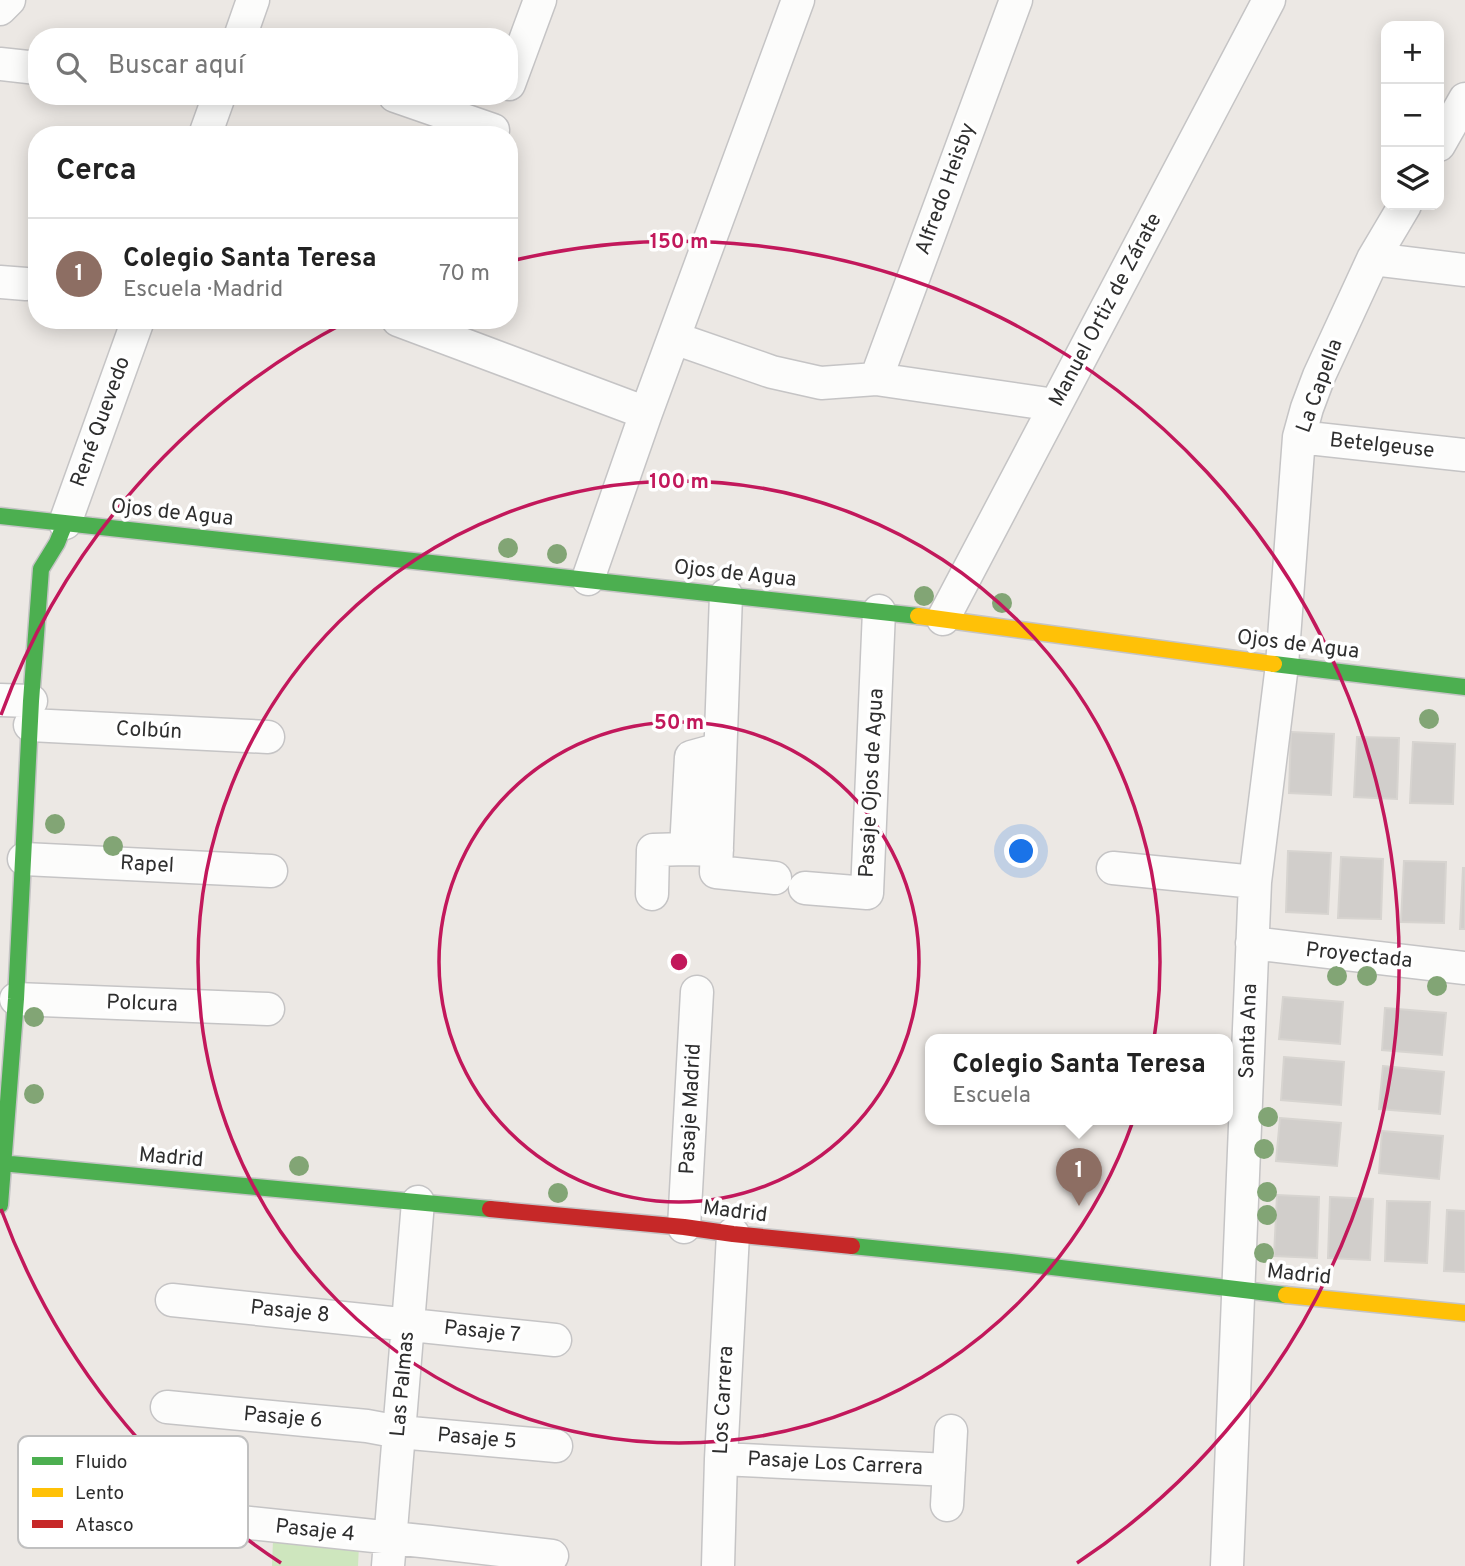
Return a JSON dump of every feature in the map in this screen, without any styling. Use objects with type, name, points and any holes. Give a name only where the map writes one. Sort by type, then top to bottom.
[{"type":"street","points":[[0,9],[9,0]]},
{"type":"street","points":[[243,28],[253,0]]},
{"type":"street","points":[[518,60],[540,0]]},
{"type":"street","points":[[588,579],[798,0]]},
{"type":"street","name":"Alfredo Heisby","points":[[876,379],[1016,0]]},
{"type":"street","name":"Manuel Ortiz de Zárate","points":[[943,619],[1269,0]]},
{"type":"street","points":[[0,64],[28,67]]},
{"type":"street","points":[[1444,136],[1465,99]]},
{"type":"street","points":[[208,126],[216,105]]},
{"type":"street","points":[[419,105],[476,126]]},
{"type":"street","points":[[494,126],[502,105]]},
{"type":"street","name":"La Capella","points":[[1282,665],[1299,437],[1319,376],[1373,260],[1402,210]]},
{"type":"street","points":[[1373,260],[1465,270]]},
{"type":"street","name":"René Quevedo","points":[[65,523],[135,329]]},
{"type":"street","points":[[429,329],[646,413]]},
{"type":"street","points":[[674,338],[772,372],[821,383],[876,379],[1055,405]]},
{"type":"street","name":"Betelgeuse","points":[[1299,437],[1465,455]]},
{"type":"street","name":"Ojos de Agua","points":[[0,516],[879,611],[1465,687]]},
{"type":"street","points":[[0,1205],[16,843],[31,713],[41,569],[57,543],[65,523]]},
{"type":"street","points":[[726,595],[720,749],[701,849],[716,872],[775,878]]},
{"type":"street","name":"Pasaje Ojos de Agua","points":[[805,888],[867,893],[879,611]]},
{"type":"street","name":"Santa Ana","points":[[1227,1566],[1255,882],[1282,665]]},
{"type":"street","name":"Colbún","points":[[0,700],[31,713],[268,737]]},
{"type":"street","name":"Rapel","points":[[16,843],[271,871]]},
{"type":"street","points":[[652,894],[653,850],[701,849]]},
{"type":"street","points":[[1112,868],[1255,882]]},
{"type":"street","name":"Proyectada","points":[[1252,943],[1465,968]]},
{"type":"street","name":"Polcura","points":[[11,983],[268,1009]]},
{"type":"street","name":"Pasaje Madrid","points":[[684,1227],[697,992]]},
{"type":"street","name":"Madrid","points":[[2,1163],[684,1227],[1465,1313]]},
{"type":"street","name":"Las Palmas","points":[[390,1552],[418,1202]]},
{"type":"street","name":"Los Carrera","points":[[718,1566],[733,1234]]},
{"type":"street","name":"Pasaje 8","points":[[172,1300],[408,1324]]},
{"type":"street","name":"Pasaje 7","points":[[408,1324],[555,1340]]},
{"type":"street","name":"Pasaje 6","points":[[167,1407],[367,1426],[399,1432]]},
{"type":"street","name":"Pasaje Los Carrera","points":[[947,1505],[951,1431]]},
{"type":"street","name":"Pasaje 5","points":[[399,1432],[556,1446]]},
{"type":"street","name":"Pasaje Los Carrera","points":[[721,1459],[948,1470]]},
{"type":"street","name":"Pasaje 4","points":[[248,1528],[390,1552],[552,1556]]},
{"type":"green space","points":[[273,1540],[359,1545],[358,1566],[272,1566]]},
{"type":"building","points":[[1291,732],[1334,734],[1331,795],[1289,793]]},
{"type":"building","points":[[1357,737],[1399,738],[1397,799],[1354,797]]},
{"type":"building","points":[[1413,742],[1455,744],[1453,804],[1410,803]]},
{"type":"building","points":[[1288,851],[1331,853],[1328,914],[1286,912]]},
{"type":"building","points":[[1341,857],[1383,859],[1381,919],[1338,918]]},
{"type":"building","points":[[1404,861],[1446,862],[1444,923],[1401,922]]},
{"type":"building","points":[[1463,868],[1465,929],[1460,929]]},
{"type":"building","points":[[1283,997],[1343,1002],[1340,1044],[1279,1039]]},
{"type":"building","points":[[1385,1008],[1446,1013],[1442,1055],[1382,1050]]},
{"type":"building","points":[[1284,1057],[1344,1062],[1341,1105],[1281,1100]]},
{"type":"building","points":[[1383,1066],[1444,1072],[1440,1114],[1379,1109]]},
{"type":"building","points":[[1280,1118],[1341,1123],[1337,1166],[1276,1161]]},
{"type":"building","points":[[1382,1131],[1443,1136],[1439,1179],[1379,1173]]},
{"type":"building","points":[[1277,1195],[1319,1197],[1317,1258],[1274,1256]]},
{"type":"building","points":[[1330,1197],[1373,1199],[1370,1260],[1328,1258]]},
{"type":"building","points":[[1387,1201],[1430,1202],[1427,1263],[1385,1261]]},
{"type":"building","points":[[1447,1210],[1465,1211],[1465,1272],[1444,1271]]},
{"type":"traffic: fast","points":[[0,516],[918,616]]},
{"type":"traffic: fast","points":[[0,1205],[16,999],[31,701],[41,569],[57,543],[65,523]]},
{"type":"traffic: fast","points":[[1274,664],[1465,687]]},
{"type":"traffic: fast","points":[[0,1163],[490,1209]]},
{"type":"traffic: fast","points":[[852,1246],[1286,1295]]},
{"type":"traffic: slow","points":[[918,616],[1274,664]]},
{"type":"traffic: slow","points":[[1286,1295],[1465,1313]]},
{"type":"traffic: jam","points":[[490,1209],[852,1246]]},
{"type":"place","name":"Colegio Santa Teresa","points":[[1079,1206]]}]
